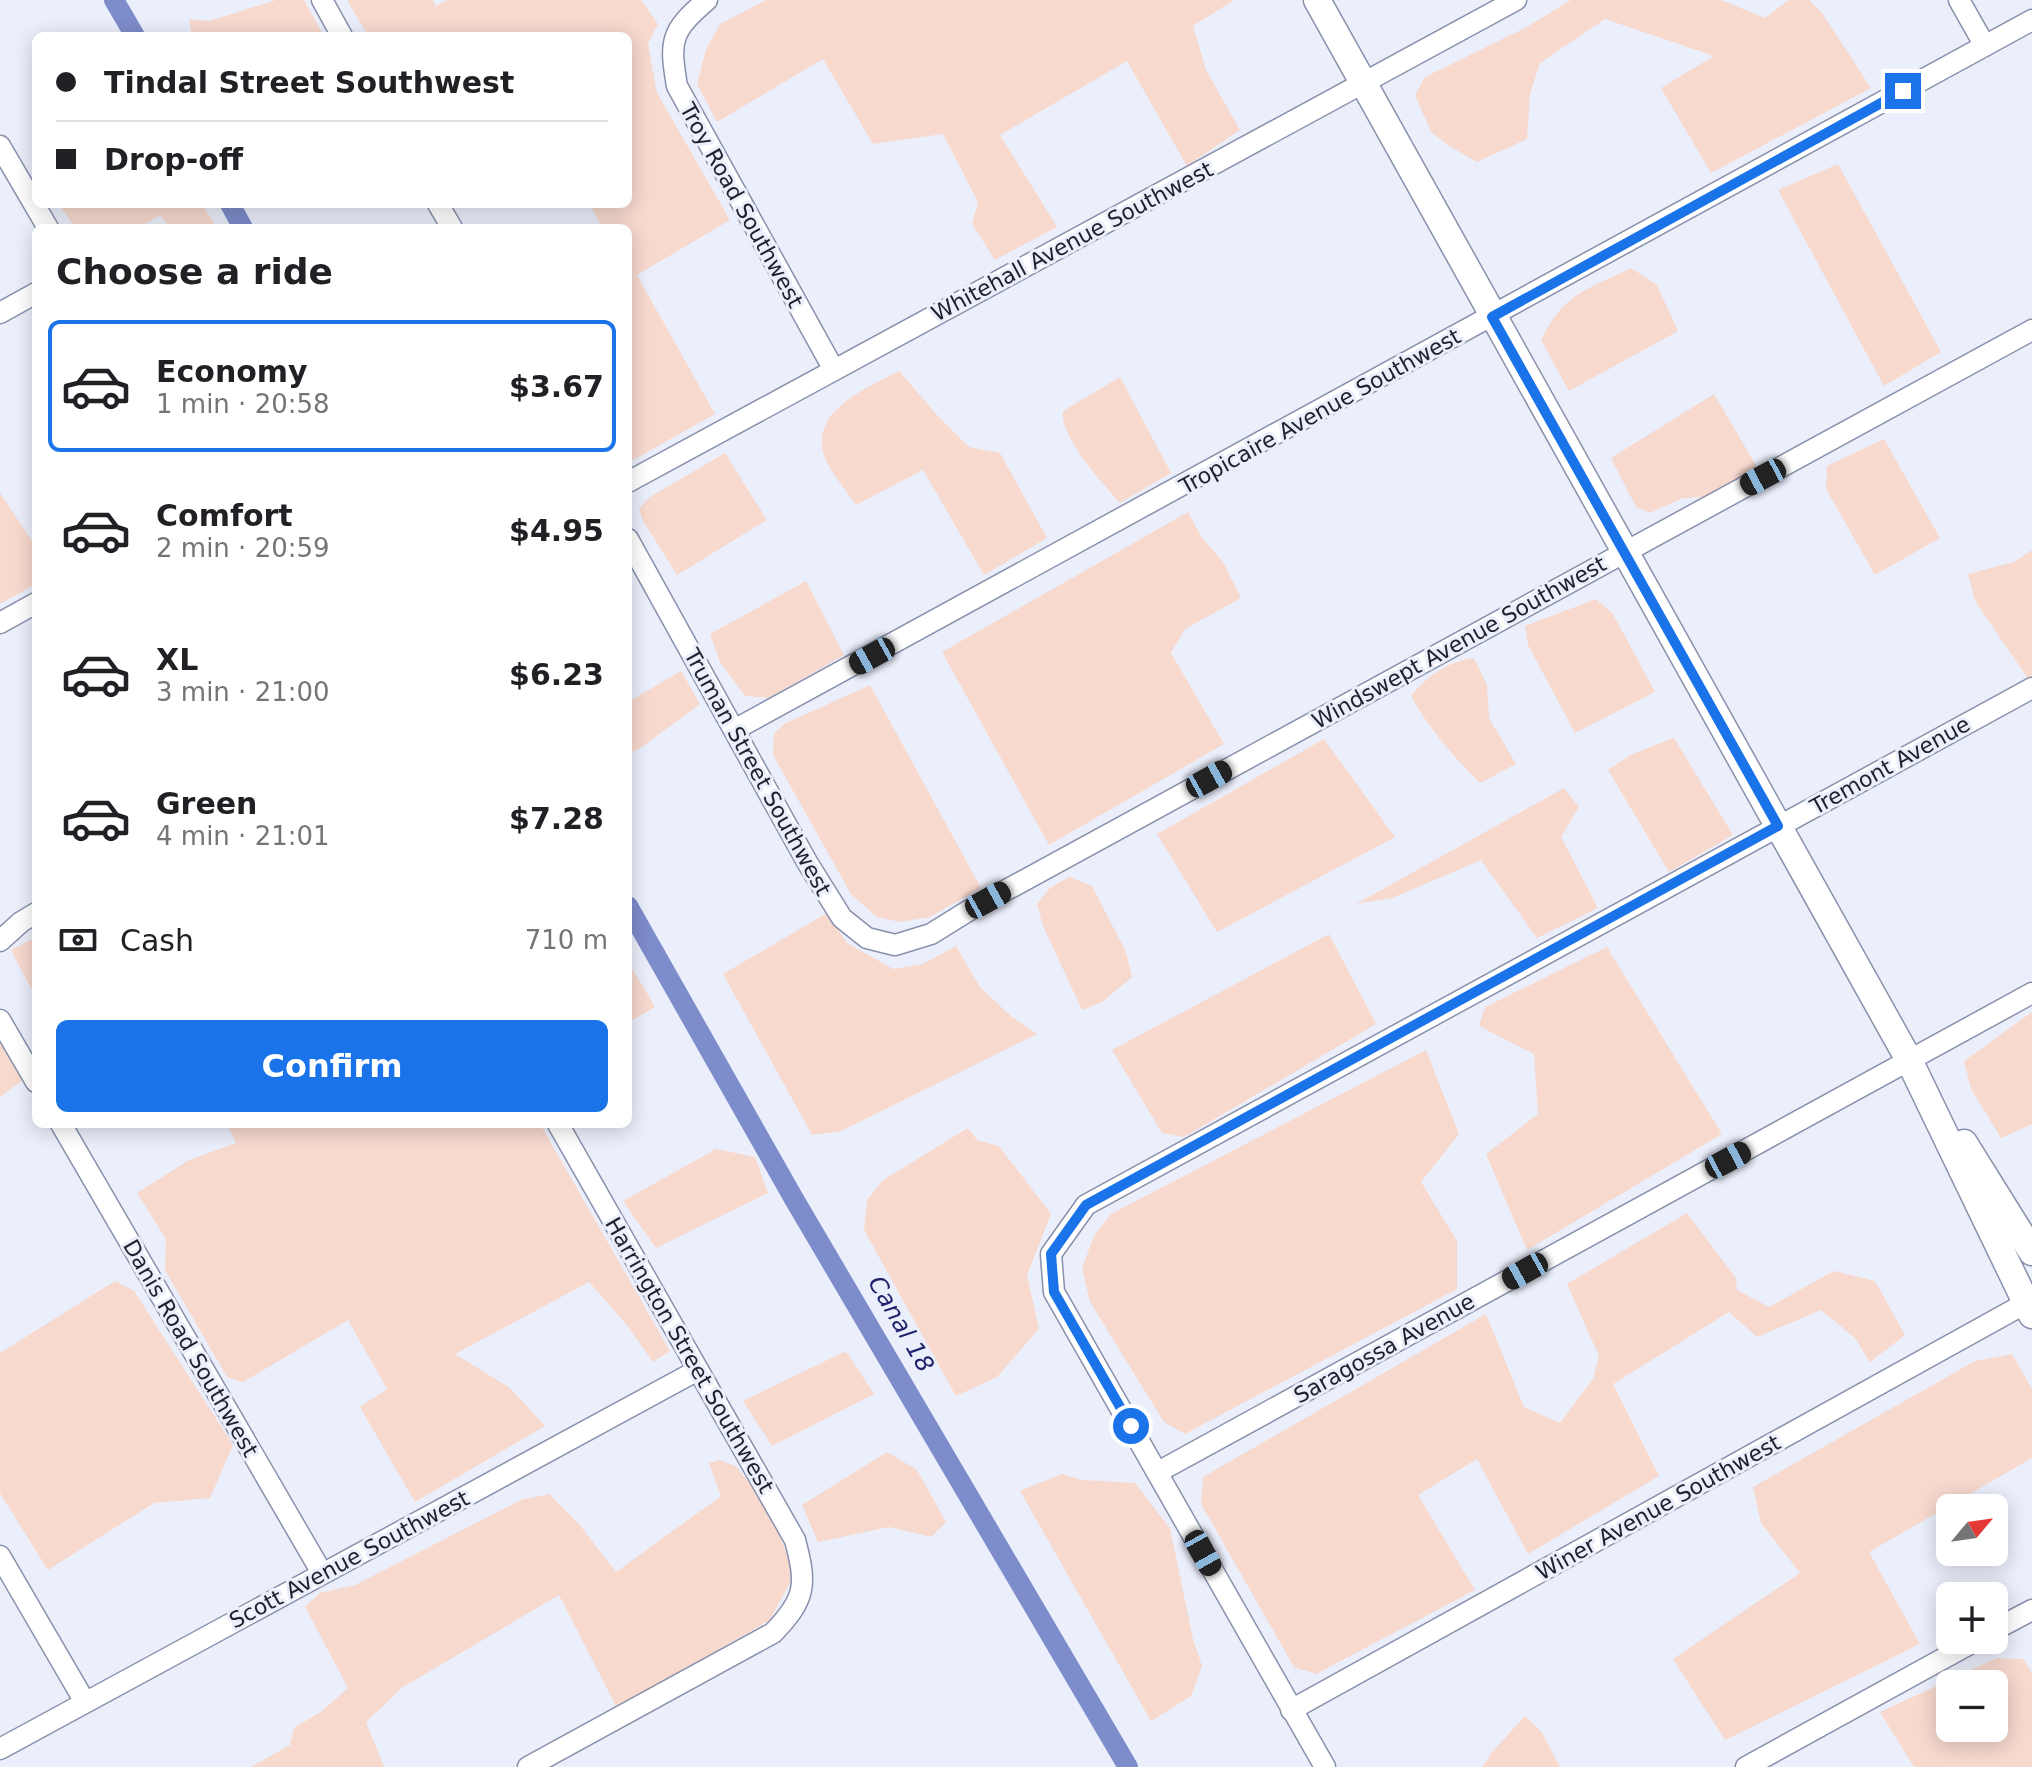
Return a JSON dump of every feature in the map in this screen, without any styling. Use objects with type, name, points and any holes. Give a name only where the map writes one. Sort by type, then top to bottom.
[{"type":"street","points":[[322,0],[340,32]]},
{"type":"street","name":"Troy Road Southwest","points":[[707,0],[683,20],[670,49],[677,86],[834,370]]},
{"type":"street","points":[[1317,0],[1909,1060],[2029,1309]]},
{"type":"street","name":"Whitehall Avenue Southwest","points":[[632,480],[1516,0]]},
{"type":"street","points":[[1959,0],[1985,46]]},
{"type":"street","name":"Tropicaire Avenue Southwest","points":[[734,730],[2032,20]]},
{"type":"street","points":[[0,146],[32,201]]},
{"type":"street","points":[[0,313],[32,295]]},
{"type":"street","name":"Windswept Avenue Southwest","points":[[931,934],[2032,330]]},
{"type":"street","name":"Truman Street Southwest","points":[[632,546],[807,862],[842,918],[867,938],[895,945],[931,934]]},
{"type":"street","points":[[0,623],[32,605]]},
{"type":"street","name":"Tremont Avenue","points":[[1158,1472],[1054,1292],[1051,1254],[1086,1205],[2032,688]]},
{"type":"street","points":[[0,941],[32,915]]},
{"type":"street","name":"Saragossa Avenue","points":[[1158,1472],[2032,993]]},
{"type":"street","points":[[0,1020],[32,1075]]},
{"type":"street","points":[[1909,1060],[2032,1252]]},
{"type":"street","name":"Danis Road Southwest","points":[[63,1128],[322,1573]]},
{"type":"street","name":"Harrington Street Southwest","points":[[528,1767],[773,1633],[792,1614],[801,1593],[804,1573],[795,1540],[560,1128]]},
{"type":"street","name":"Winer Avenue Southwest","points":[[1291,1710],[2029,1309]]},
{"type":"street","name":"Scott Avenue Southwest","points":[[0,1749],[698,1370]]},
{"type":"street","points":[[1158,1472],[1325,1767]]},
{"type":"street","points":[[0,1556],[85,1702]]},
{"type":"street","points":[[2008,1623],[2032,1610]]},
{"type":"street","points":[[1746,1767],[1952,1654]]},
{"type":"shaded area","points":[[276,0],[304,0],[322,32],[191,32],[189,19],[210,21]]},
{"type":"shaded area","points":[[347,0],[433,0],[436,6],[447,0],[641,0],[658,24],[648,44],[657,93],[730,220],[637,275],[715,414],[632,461],[632,224],[600,224],[592,208],[632,208],[632,32],[366,32]]},
{"type":"shaded area","points":[[766,0],[1234,0],[1193,26],[1206,70],[1240,130],[1187,166],[1127,61],[1000,135],[1057,227],[995,260],[972,224],[978,202],[943,134],[873,144],[823,59],[717,122],[697,84],[706,49],[720,24]]},
{"type":"shaded area","points":[[1571,0],[1721,0],[1765,18],[1789,0],[1809,0],[1822,13],[1871,88],[1711,173],[1661,88],[1714,56],[1605,19],[1540,63],[1530,94],[1527,139],[1477,162],[1431,132],[1415,95],[1425,77],[1525,28]]},
{"type":"shaded area","points":[[1838,164],[1941,352],[1884,386],[1778,190]]},
{"type":"shaded area","points":[[62,208],[204,208],[214,224],[167,224],[160,215],[145,224],[72,224]]},
{"type":"shaded area","points":[[1631,268],[1657,285],[1678,331],[1569,391],[1541,340],[1568,302]]},
{"type":"shaded area","points":[[899,371],[969,447],[1000,453],[1047,538],[984,575],[923,470],[856,505],[825,458],[822,437],[826,423],[846,401]]},
{"type":"shaded area","points":[[1120,377],[1171,473],[1120,503],[1075,446],[1068,433],[1063,411]]},
{"type":"shaded area","points":[[1714,394],[1757,467],[1705,497],[1683,498],[1650,513],[1636,507],[1611,458]]},
{"type":"shaded area","points":[[1884,439],[1940,538],[1875,575],[1826,489],[1827,466]]},
{"type":"shaded area","points":[[725,453],[767,520],[677,575],[642,519],[639,508],[650,497]]},
{"type":"shaded area","points":[[0,493],[32,541],[32,586],[0,604]]},
{"type":"shaded area","points":[[1188,512],[1201,536],[1223,562],[1241,598],[1185,629],[1171,653],[1224,744],[1049,845],[942,652]]},
{"type":"shaded area","points":[[2032,550],[2032,679],[2029,680],[1975,601],[1968,574],[2014,562]]},
{"type":"shaded area","points":[[806,581],[844,655],[769,698],[745,696],[720,662],[710,634]]},
{"type":"shaded area","points":[[1596,599],[1613,614],[1655,692],[1575,733],[1528,645],[1525,626]]},
{"type":"shaded area","points":[[1474,658],[1487,685],[1489,718],[1516,764],[1480,783],[1442,742],[1411,696],[1439,671],[1456,662]]},
{"type":"shaded area","points":[[681,671],[700,704],[632,752],[632,700]]},
{"type":"shaded area","points":[[870,685],[981,888],[930,917],[900,922],[877,917],[851,894],[773,755],[774,734],[784,724]]},
{"type":"shaded area","points":[[1674,738],[1733,835],[1669,872],[1608,770],[1632,754]]},
{"type":"shaded area","points":[[1324,739],[1395,837],[1217,932],[1157,834]]},
{"type":"shaded area","points":[[1564,788],[1579,807],[1561,837],[1598,908],[1537,938],[1481,860],[1392,898],[1356,904]]},
{"type":"shaded area","points":[[1069,877],[1092,886],[1126,952],[1132,977],[1102,1002],[1082,1010],[1043,926],[1037,904],[1050,888]]},
{"type":"shaded area","points":[[827,913],[847,943],[893,969],[923,964],[956,946],[980,987],[1012,1017],[1037,1034],[841,1131],[812,1135],[723,974]]},
{"type":"shaded area","points":[[1329,934],[1376,1024],[1184,1137],[1162,1133],[1112,1050]]},
{"type":"shaded area","points":[[32,939],[32,990],[11,950]]},
{"type":"shaded area","points":[[1607,947],[1722,1134],[1527,1250],[1486,1154],[1538,1114],[1534,1054],[1479,1026],[1485,1007]]},
{"type":"shaded area","points":[[632,968],[655,1007],[632,1021]]},
{"type":"shaded area","points":[[2032,1012],[2032,1124],[2001,1138],[1971,1089],[1964,1061]]},
{"type":"shaded area","points":[[0,1038],[25,1078],[0,1097]]},
{"type":"shaded area","points":[[1426,1050],[1459,1134],[1421,1182],[1457,1241],[1457,1289],[1185,1434],[1164,1422],[1090,1302],[1082,1268],[1094,1236],[1111,1214]]},
{"type":"shaded area","points":[[229,1128],[542,1128],[670,1351],[653,1362],[626,1324],[589,1282],[455,1354],[510,1388],[545,1426],[415,1502],[360,1407],[387,1389],[348,1320],[243,1382],[227,1377],[165,1270],[166,1239],[137,1193],[189,1160],[236,1143]]},
{"type":"shaded area","points":[[968,1128],[977,1140],[999,1146],[1051,1214],[1027,1275],[1039,1329],[997,1377],[956,1396],[864,1230],[867,1200],[883,1180]]},
{"type":"shaded area","points":[[716,1149],[755,1157],[768,1193],[656,1248],[623,1201]]},
{"type":"shaded area","points":[[1687,1213],[1736,1278],[1737,1290],[1769,1307],[1834,1271],[1875,1281],[1905,1335],[1870,1362],[1855,1338],[1821,1310],[1757,1337],[1729,1312],[1613,1384],[1659,1476],[1528,1554],[1477,1459],[1418,1495],[1475,1590],[1316,1674],[1294,1667],[1201,1504],[1203,1477],[1486,1314],[1524,1407],[1560,1423],[1593,1379],[1599,1356],[1567,1284]]},
{"type":"shaded area","points":[[115,1281],[134,1291],[233,1445],[210,1498],[154,1503],[48,1570],[0,1493],[0,1353]]},
{"type":"shaded area","points":[[846,1351],[874,1394],[772,1446],[743,1401]]},
{"type":"shaded area","points":[[2012,1354],[2032,1389],[2032,1458],[1970,1494],[1936,1494],[1936,1513],[1869,1552],[1920,1644],[1725,1740],[1673,1659],[1800,1573],[1761,1523],[1753,1487],[1975,1361]]},
{"type":"shaded area","points":[[887,1452],[917,1470],[946,1522],[931,1537],[889,1527],[818,1542],[802,1505]]},
{"type":"shaded area","points":[[719,1460],[736,1466],[770,1509],[794,1575],[770,1620],[617,1708],[559,1595],[403,1687],[366,1722],[384,1767],[251,1767],[290,1745],[294,1728],[322,1711],[348,1688],[305,1607],[320,1593],[355,1585],[521,1500],[549,1494],[578,1523],[616,1572],[721,1496],[709,1463]]},
{"type":"shaded area","points":[[1062,1474],[1083,1480],[1135,1483],[1170,1528],[1193,1639],[1202,1666],[1191,1696],[1151,1721],[1020,1491]]},
{"type":"shaded area","points":[[1997,1658],[2023,1659],[2032,1673],[2032,1767],[1914,1767],[1880,1712],[1936,1686],[1936,1742],[2008,1742],[2008,1670],[1971,1670]]},
{"type":"shaded area","points":[[1525,1716],[1541,1731],[1560,1767],[1482,1767],[1492,1752]]},
{"type":"waterway","name":"Canal 18","points":[[114,0],[133,32]]},
{"type":"waterway","name":"Canal 18","points":[[232,208],[241,224]]},
{"type":"waterway","name":"Canal 18","points":[[632,913],[794,1199],[1128,1767]]},
{"type":"route","points":[[1131,1426],[1054,1292],[1051,1254],[1086,1205],[1778,826],[1492,317],[1903,91]]}]
